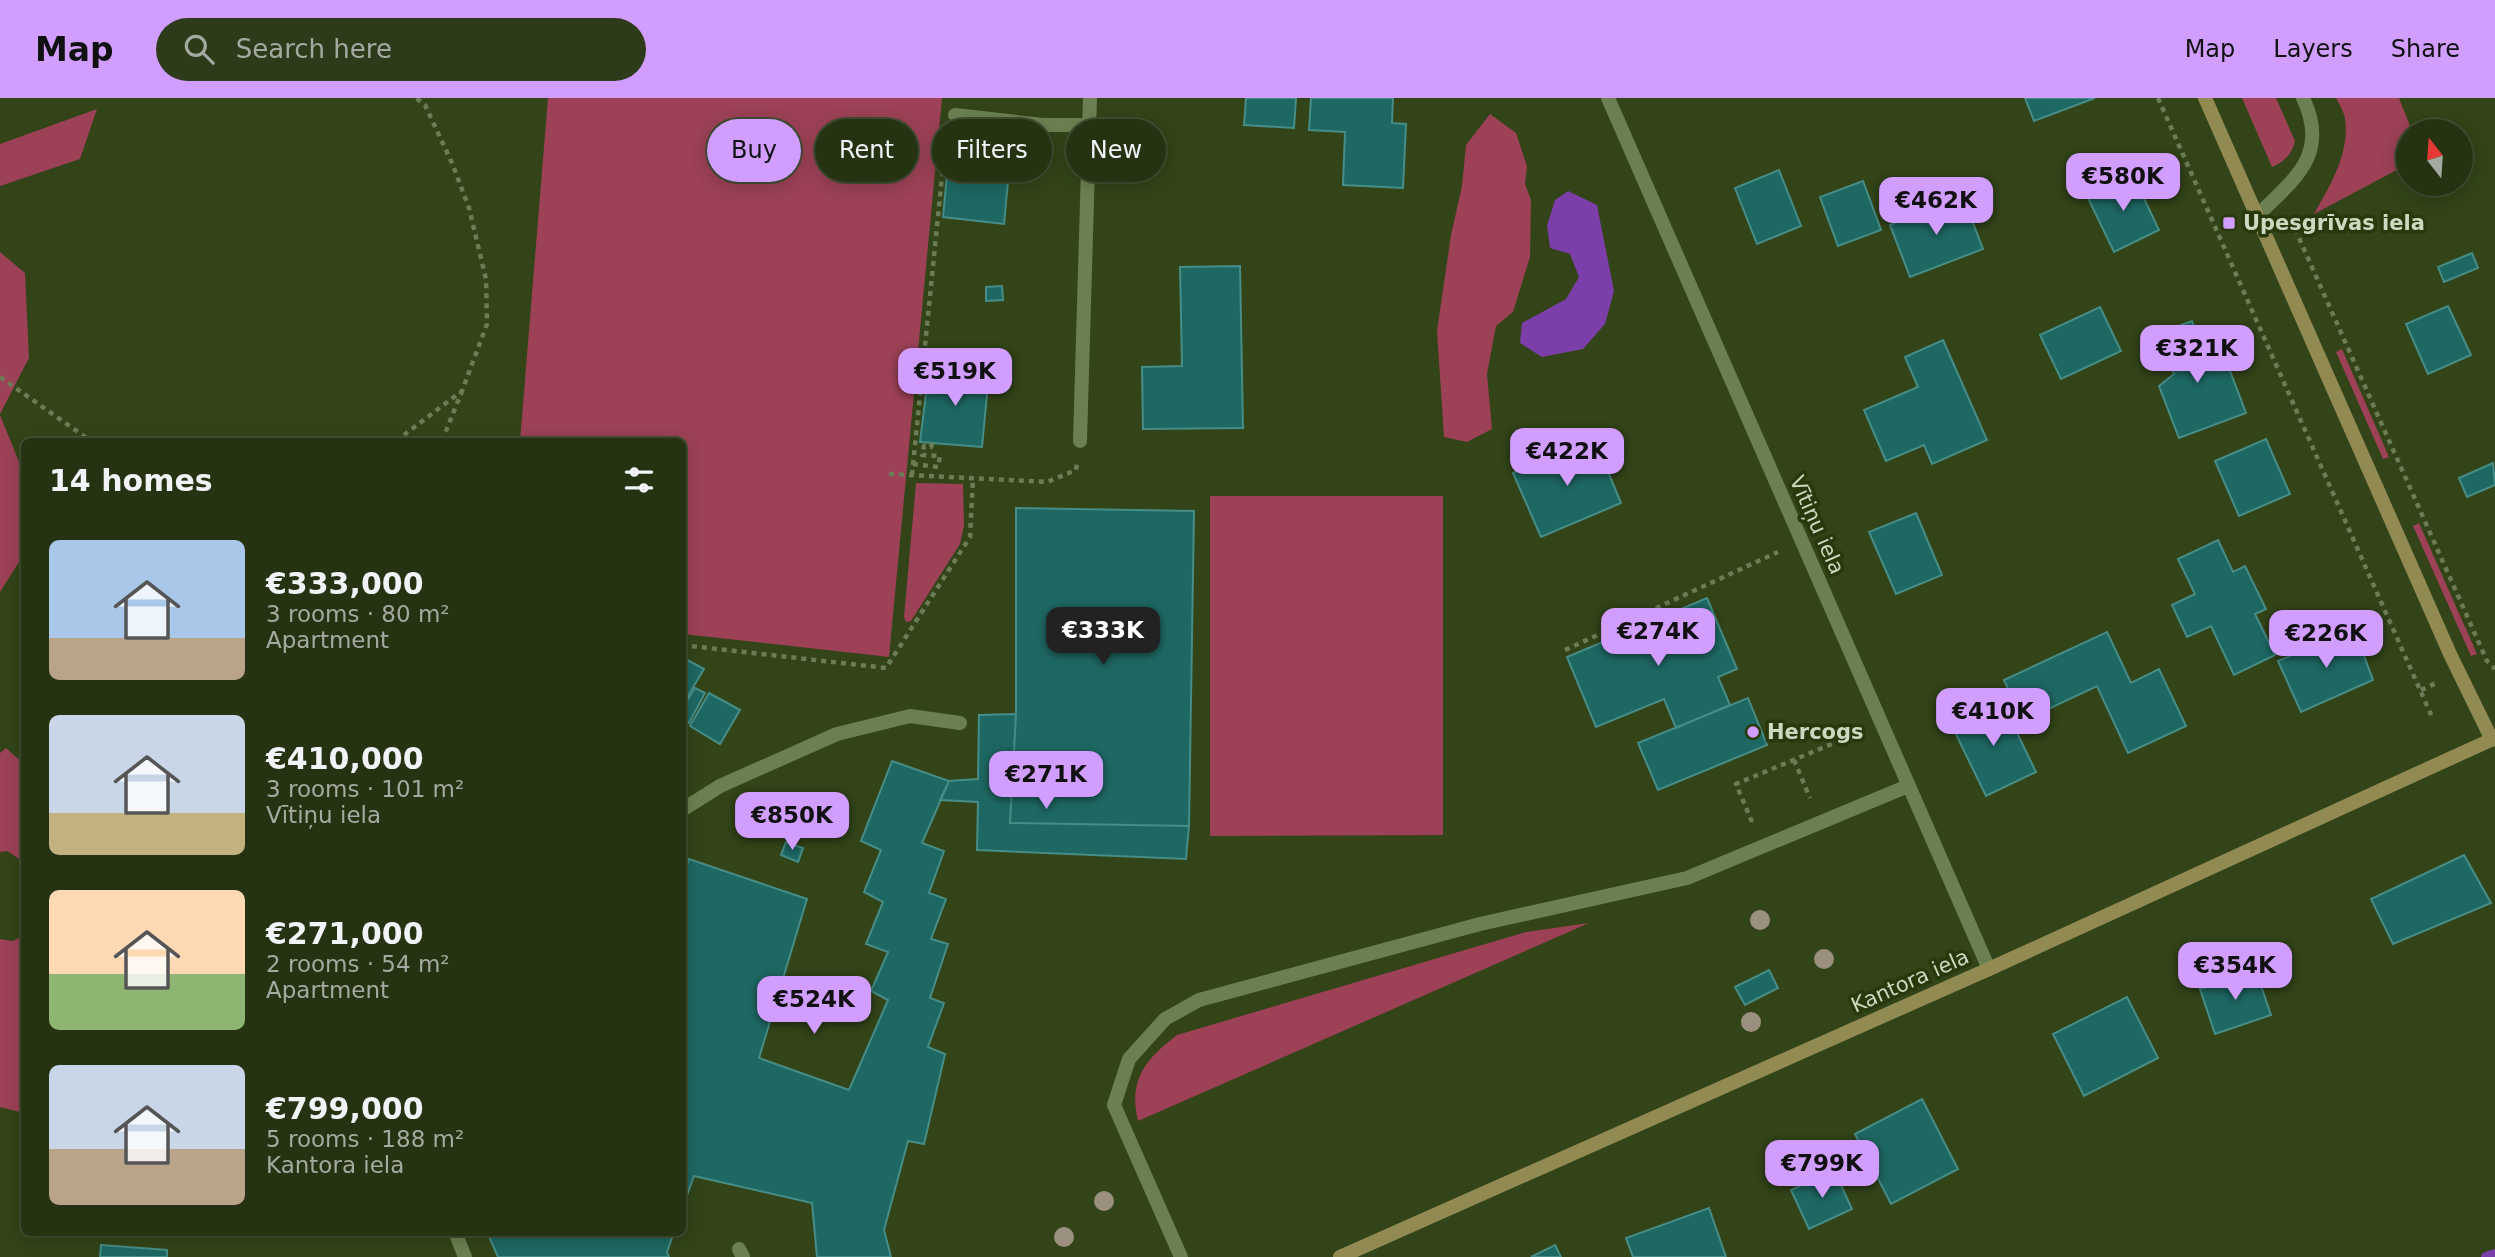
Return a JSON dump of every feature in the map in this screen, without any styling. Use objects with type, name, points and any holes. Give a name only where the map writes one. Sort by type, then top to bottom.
[{"type":"main road","points":[[2205,98],[2444,641],[2494,741]]},
{"type":"main road","name":"Kantora iela","points":[[1340,1257],[2494,741]]},
{"type":"street","points":[[1089,119],[1090,98]]},
{"type":"street","name":"Vītiņu iela","points":[[1608,98],[1989,969]]},
{"type":"street","points":[[2257,216],[2300,174],[2312,149],[2310,113],[2304,98]]},
{"type":"street","points":[[955,115],[1066,125]]},
{"type":"street","points":[[1080,441],[1087,182]]},
{"type":"street","points":[[686,807],[720,786],[837,734],[910,716],[960,723]]},
{"type":"street","points":[[1181,1257],[1114,1105],[1129,1059],[1165,1019],[1199,1000],[1480,924],[1687,878],[1908,786]]},
{"type":"street","points":[[457,1236],[465,1257]]},
{"type":"path","points":[[416,98],[425,105],[452,163],[469,208],[486,279],[487,324],[443,438]]},
{"type":"path","points":[[2158,98],[2432,717]]},
{"type":"path","points":[[912,475],[942,182]]},
{"type":"path","points":[[2280,194],[2487,660],[2495,669]]},
{"type":"path","points":[[0,377],[87,438]]},
{"type":"path","points":[[400,438],[462,391]]},
{"type":"path","points":[[889,474],[1047,482],[1076,470],[1080,441]]},
{"type":"path","points":[[913,464],[938,467],[940,456],[922,455],[924,446],[932,447],[932,443]]},
{"type":"path","points":[[686,645],[886,668],[970,537],[974,478]]},
{"type":"path","points":[[1565,650],[1778,552]]},
{"type":"path","points":[[1763,848],[1736,784],[1859,732]]},
{"type":"path","points":[[1794,760],[1821,823]]},
{"type":"shaded area","points":[[548,98],[942,98],[940,119],[932,119],[934,182],[889,657],[686,634],[686,438],[520,438]]},
{"type":"shaded area","points":[[2242,98],[2276,98],[2295,141],[2290,154],[2272,167]]},
{"type":"shaded area","points":[[2336,98],[2399,98],[2407,119],[2396,119],[2396,170],[2314,214],[2342,157],[2346,132],[2343,110]]},
{"type":"shaded area","points":[[97,109],[80,159],[0,186],[0,144]]},
{"type":"shaded area","points":[[1490,114],[1516,133],[1527,166],[1525,184],[1531,200],[1530,257],[1513,312],[1496,326],[1487,374],[1492,429],[1467,442],[1444,437],[1437,331],[1451,235],[1462,186],[1466,145]]},
{"type":"shaded area","points":[[1568,191],[1597,205],[1614,291],[1605,324],[1583,349],[1542,357],[1520,343],[1522,323],[1566,299],[1579,277],[1570,254],[1550,248],[1547,226],[1555,200]]},
{"type":"shaded area","points":[[0,252],[25,273],[29,358],[0,414]]},
{"type":"shaded area","points":[[2342,349],[2389,457],[2383,459],[2336,352]]},
{"type":"shaded area","points":[[0,415],[21,467],[21,559],[0,592]]},
{"type":"shaded area","points":[[916,483],[963,484],[964,525],[960,544],[911,621],[906,622],[904,617]]},
{"type":"shaded area","points":[[1210,496],[1443,496],[1443,835],[1210,836]]},
{"type":"shaded area","points":[[2419,523],[2477,654],[2471,656],[2413,526]]},
{"type":"shaded area","points":[[6,748],[21,761],[21,860],[7,851],[0,852],[0,753]]},
{"type":"shaded area","points":[[1589,923],[1138,1121],[1136,1093],[1142,1071],[1156,1053],[1177,1035],[1526,932]]},
{"type":"shaded area","points":[[21,937],[21,1112],[0,1107],[0,939],[13,941]]},
{"type":"building","points":[[1246,98],[1296,98],[1294,128],[1244,125]]},
{"type":"building","points":[[1311,98],[1393,98],[1392,123],[1406,124],[1403,188],[1343,185],[1345,132],[1309,130]]},
{"type":"building","points":[[2025,98],[2095,98],[2034,121]]},
{"type":"building","points":[[1779,170],[1801,226],[1757,244],[1735,188]]},
{"type":"building","points":[[2133,175],[2159,230],[2114,252],[2087,196]]},
{"type":"building","points":[[1863,181],[1881,230],[1838,246],[1820,197]]},
{"type":"building","points":[[946,182],[1008,182],[1004,224],[943,217]]},
{"type":"building","points":[[1963,197],[1983,249],[1910,277],[1890,225]]},
{"type":"building","points":[[2472,253],[2478,268],[2444,282],[2438,267]]},
{"type":"building","points":[[1240,266],[1243,428],[1143,429],[1142,367],[1182,366],[1180,267]]},
{"type":"building","points":[[1002,286],[1003,300],[986,301],[986,287]]},
{"type":"building","points":[[2448,306],[2471,355],[2428,374],[2406,324]]},
{"type":"building","points":[[2100,307],[2121,351],[2061,379],[2040,335]]},
{"type":"building","points":[[2192,321],[2210,369],[2227,363],[2246,413],[2179,438],[2159,386],[2174,374],[2159,333]]},
{"type":"building","points":[[1943,340],[1987,440],[1932,464],[1924,445],[1886,461],[1864,410],[1918,387],[1905,357]]},
{"type":"building","points":[[929,369],[989,374],[982,447],[920,442]]},
{"type":"building","points":[[1594,438],[1621,503],[1541,537],[1513,473]]},
{"type":"building","points":[[2266,439],[2290,494],[2239,516],[2215,461]]},
{"type":"building","points":[[2493,463],[2495,485],[2467,497],[2459,478]]},
{"type":"building","points":[[1016,508],[1194,511],[1189,826],[1010,823],[1016,714]]},
{"type":"building","points":[[1916,513],[1942,575],[1896,594],[1869,532]]},
{"type":"building","points":[[2218,540],[2233,572],[2245,566],[2266,609],[2255,614],[2275,655],[2234,675],[2211,626],[2187,637],[2172,605],[2195,594],[2178,559]]},
{"type":"building","points":[[1707,598],[1737,669],[1718,677],[1730,705],[1676,728],[1664,699],[1596,727],[1567,657]]},
{"type":"building","points":[[2354,629],[2373,680],[2301,712],[2278,661]]},
{"type":"building","points":[[2107,632],[2131,683],[2159,669],[2186,726],[2128,753],[2097,686],[2023,721],[2004,680]]},
{"type":"building","points":[[686,659],[704,669],[686,699]]},
{"type":"building","points":[[695,688],[705,693],[689,723],[686,722],[686,703]]},
{"type":"building","points":[[709,693],[740,710],[720,744],[690,726]]},
{"type":"building","points":[[1748,698],[1767,745],[1658,790],[1638,743]]},
{"type":"building","points":[[2001,700],[2036,772],[1986,796],[1951,724]]},
{"type":"building","points":[[1016,714],[1010,823],[1189,826],[1186,859],[977,850],[978,802],[940,800],[949,781],[978,779],[979,715]]},
{"type":"building","points":[[892,761],[949,781],[922,843],[944,851],[929,893],[946,899],[931,939],[948,944],[930,998],[944,1003],[928,1047],[945,1054],[924,1144],[908,1141],[884,1230],[891,1257],[817,1257],[812,1203],[694,1176],[686,1198],[686,867],[689,859],[807,899],[759,1058],[849,1090],[888,1000],[871,991],[888,952],[866,944],[883,902],[864,892],[881,850],[861,841]]},
{"type":"building","points":[[786,842],[803,848],[798,862],[781,855]]},
{"type":"building","points":[[2464,855],[2491,903],[2393,944],[2371,899]]},
{"type":"building","points":[[1769,970],[1778,988],[1745,1005],[1735,987]]},
{"type":"building","points":[[2256,971],[2271,1015],[2215,1034],[2200,989]]},
{"type":"building","points":[[2127,997],[2158,1058],[2084,1096],[2053,1034]]},
{"type":"building","points":[[1922,1099],[1958,1169],[1891,1204],[1855,1134]]},
{"type":"building","points":[[1834,1170],[1852,1209],[1809,1229],[1791,1190]]},
{"type":"building","points":[[1709,1208],[1726,1257],[1633,1257],[1626,1238]]},
{"type":"building","points":[[489,1236],[673,1236],[667,1252],[669,1257],[498,1257]]},
{"type":"building","points":[[101,1245],[167,1250],[167,1257],[100,1257]]},
{"type":"building","points":[[1555,1245],[1561,1257],[1531,1257]]},
{"type":"waterway","points":[[2486,1257],[2495,1254]]},
{"type":"place","name":"Upesgrīvas iela","points":[[2229,223]]},
{"type":"place","name":"Hercogs","points":[[1753,732]]}]
